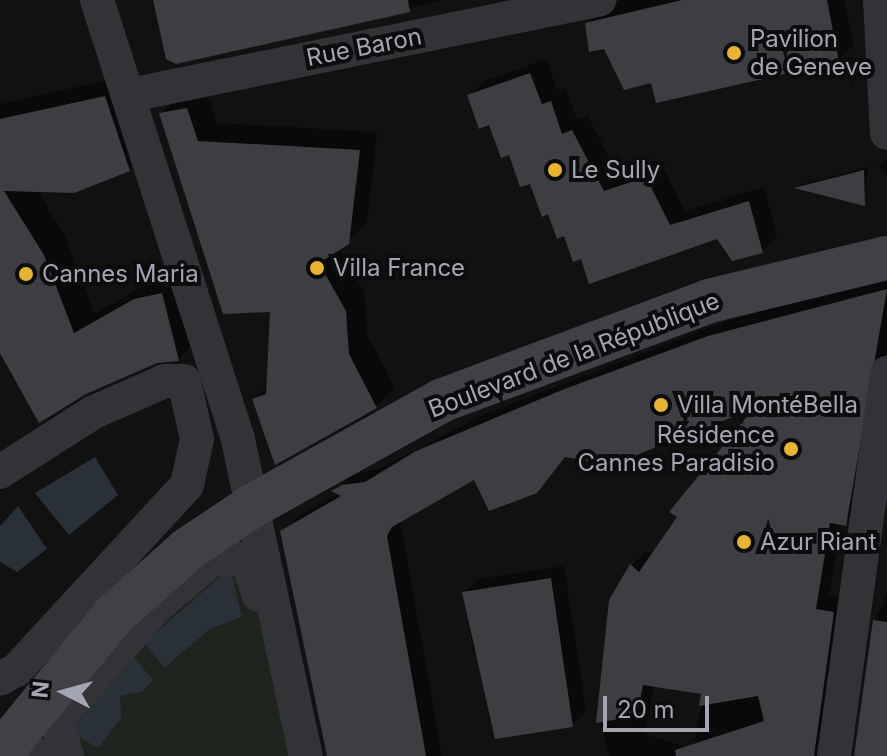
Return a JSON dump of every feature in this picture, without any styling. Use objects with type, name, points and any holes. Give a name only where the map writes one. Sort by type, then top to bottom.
[{"type":"main road","name":"Boulevard de la République","points":[[12,747],[114,615],[188,549],[254,505],[443,400],[709,301],[887,258]]},
{"type":"street","points":[[97,0],[130,95],[254,505],[306,756]]},
{"type":"street","name":"Rue Baron","points":[[130,95],[599,0]]},
{"type":"street","points":[[880,0],[887,133]]},
{"type":"street","points":[[0,472],[94,412],[165,381],[184,381],[197,439],[187,485],[16,670],[0,679]]},
{"type":"street","points":[[834,756],[886,385]]},
{"type":"street","points":[[67,756],[58,727],[63,712],[156,607],[226,555],[254,567],[290,756]]},
{"type":"shaded area","points":[[95,457],[118,495],[69,535],[35,493]]},
{"type":"shaded area","points":[[18,506],[47,549],[17,572],[0,562],[0,526]]},
{"type":"shaded area","points":[[246,558],[290,756],[67,756],[63,712],[156,607]],"holes":[[[242,617],[210,629],[163,667],[145,644]]]},
{"type":"shaded area","points":[[230,568],[242,617],[210,629],[164,668],[144,643]]},
{"type":"shaded area","points":[[132,655],[153,680],[142,692],[120,696],[121,719],[98,748],[70,732]]},
{"type":"building","points":[[153,0],[408,0],[410,12],[176,64],[166,59]]},
{"type":"building","name":"Pavilion de Geneve","points":[[682,0],[827,0],[839,62],[656,103],[651,83],[624,90],[604,49],[589,52],[585,23]]},
{"type":"building","name":"Le Sully","points":[[530,73],[542,104],[551,101],[562,134],[572,130],[604,191],[646,177],[670,225],[749,201],[763,253],[732,261],[717,239],[589,284],[581,259],[573,262],[564,236],[557,239],[548,214],[542,217],[530,184],[520,187],[509,155],[501,158],[489,125],[479,129],[467,95]]},
{"type":"building","name":"Cannes Maria","points":[[105,96],[130,171],[74,193],[4,191],[44,255],[74,333],[134,299],[162,293],[179,361],[157,363],[86,394],[39,423],[0,353],[0,119]]},
{"type":"building","points":[[187,108],[198,141],[360,150],[349,244],[319,263],[346,311],[349,354],[377,408],[275,465],[252,399],[266,394],[270,312],[223,314],[159,113]]},
{"type":"building","points":[[864,170],[865,206],[794,188]]},
{"type":"building","points":[[887,289],[846,526],[830,523],[816,609],[834,612],[814,756],[676,756],[675,750],[764,721],[758,696],[699,706],[701,694],[643,685],[637,716],[596,723],[609,600],[630,564],[639,572],[677,517],[669,512],[753,409],[611,465],[565,457],[537,493],[489,511],[474,480],[392,527],[387,536],[426,756],[327,756],[280,531],[341,496],[331,491],[342,485],[365,482],[416,451],[562,390],[708,336]]},
{"type":"building","points":[[551,578],[573,727],[495,739],[462,592]]},
{"type":"building","points":[[873,620],[887,622],[887,756],[854,756]]},
{"type":"place","name":"Pavilion de Geneve","points":[[734,53]]},
{"type":"place","name":"Le Sully","points":[[555,170]]},
{"type":"place","name":"Villa France","points":[[317,268]]},
{"type":"place","name":"Cannes Maria","points":[[26,274]]},
{"type":"place","name":"Villa MontéBella","points":[[661,405]]},
{"type":"place","name":"Résidence Cannes Paradisio","points":[[791,449]]},
{"type":"place","name":"Azur Riant","points":[[744,542]]}]
